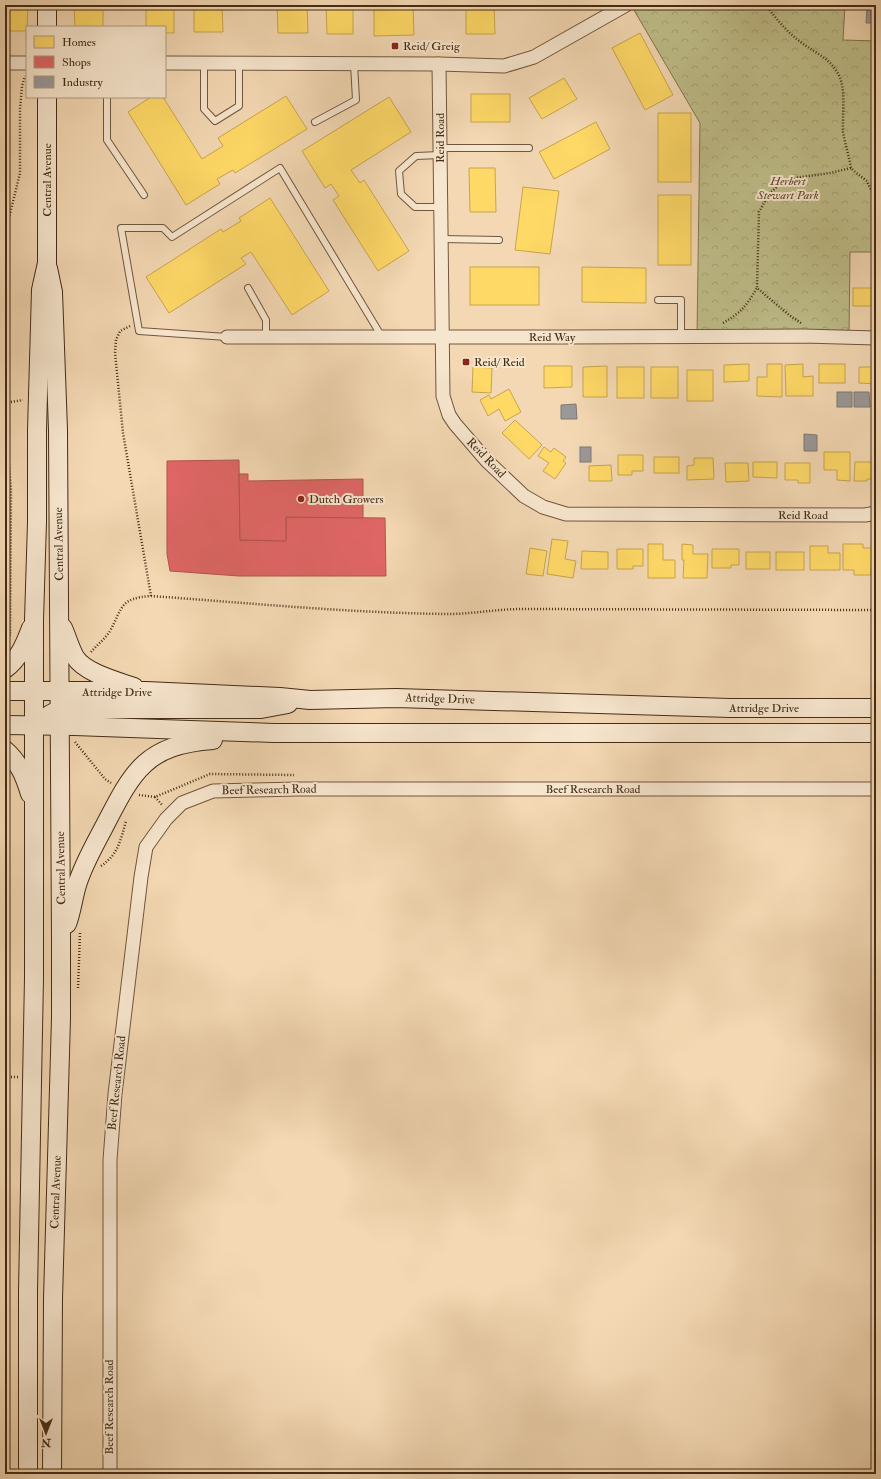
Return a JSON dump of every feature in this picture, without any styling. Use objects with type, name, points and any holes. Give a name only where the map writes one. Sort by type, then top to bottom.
[{"type":"main road","points":[[47,26],[48,5]]},
{"type":"main road","name":"Central Avenue","points":[[47,98],[47,263],[53,292],[58,430],[60,620],[61,1018],[53,1299],[52,1474]]},
{"type":"main road","name":"Central Avenue","points":[[28,1474],[28,1291],[34,978],[34,620],[37,522],[40,290],[47,263]]},
{"type":"main road","points":[[5,669],[20,653],[34,620]]},
{"type":"main road","points":[[60,620],[80,663],[106,677],[146,691]]},
{"type":"main road","name":"Attridge Drive","points":[[5,691],[35,691],[60,709],[274,734],[876,733]]},
{"type":"main road","name":"Attridge Drive","points":[[5,725],[34,726],[60,709],[146,691],[280,697],[310,700],[396,698],[730,708],[876,708]]},
{"type":"main road","points":[[60,709],[261,709],[310,700]]},
{"type":"main road","points":[[61,940],[70,915],[77,885],[89,856],[123,790],[141,766],[152,757],[169,748],[193,742],[274,734]]},
{"type":"main road","points":[[5,750],[20,766],[34,806]]},
{"type":"street","points":[[166,64],[439,64],[504,66],[534,57],[626,5]]},
{"type":"street","points":[[5,63],[26,63]]},
{"type":"street","name":"Reid Road","points":[[439,64],[443,396],[449,415],[454,424],[492,466],[524,496],[543,507],[566,514],[876,514]]},
{"type":"street","name":"Reid Way","points":[[227,337],[565,338],[803,336],[876,338]]},
{"type":"street","name":"Beef Research Road","points":[[110,1474],[110,1160],[115,1094],[141,877],[146,847],[166,819],[182,803],[212,792],[298,789],[876,789]]},
{"type":"lane","points":[[204,63],[204,109],[215,121],[239,106],[239,63]]},
{"type":"lane","points":[[315,122],[356,100],[354,64]]},
{"type":"lane","points":[[107,98],[107,140],[144,195]]},
{"type":"lane","points":[[440,207],[414,207],[401,194],[399,171],[416,156],[440,152],[529,148]]},
{"type":"lane","points":[[227,337],[139,331],[121,228],[163,228],[172,237],[280,168],[382,338]]},
{"type":"lane","points":[[442,239],[499,240]]},
{"type":"lane","points":[[248,288],[266,320],[266,337]]},
{"type":"lane","points":[[658,300],[681,300],[681,336]]},
{"type":"path","points":[[766,5],[788,32],[801,43],[827,60],[838,72],[842,88],[844,133],[851,168],[854,172],[867,181],[876,202]]},
{"type":"path","points":[[5,395],[8,376],[6,334],[8,222],[20,173],[20,109],[26,63]]},
{"type":"path","points":[[721,324],[738,314],[757,288],[759,212],[769,194],[781,183],[794,178],[830,173],[851,168]]},
{"type":"path","points":[[757,288],[789,315],[803,324]]},
{"type":"path","points":[[138,323],[120,331],[116,340],[115,353],[123,432],[152,596]]},
{"type":"path","points":[[5,441],[8,455],[11,490],[10,641]]},
{"type":"path","points":[[80,663],[107,636],[125,603],[136,598],[152,596],[379,612],[423,613],[469,613],[521,609],[876,610]]},
{"type":"path","points":[[135,794],[155,797]]},
{"type":"path","points":[[96,870],[114,856],[120,842],[127,815]]},
{"type":"path","points":[[77,990],[80,927]]},
{"type":"path","points":[[5,1077],[16,1077]]},
{"type":"green space","name":"Herbert Stewart Park","points":[[631,5],[845,5],[843,40],[876,41],[876,252],[850,252],[849,337],[697,336],[700,123]]},
{"type":"building: Homes","points":[[74,5],[103,5],[103,26],[75,26]]},
{"type":"building: Homes","points":[[146,5],[174,5],[174,33],[166,33],[166,26],[146,26]]},
{"type":"building: Homes","points":[[194,5],[222,5],[223,32],[194,32]]},
{"type":"building: Homes","points":[[277,5],[307,5],[308,33],[278,33]]},
{"type":"building: Homes","points":[[326,5],[353,5],[353,34],[327,34]]},
{"type":"building: Homes","points":[[413,5],[414,35],[374,36],[374,6]]},
{"type":"building: Homes","points":[[466,5],[494,5],[495,34],[466,34]]},
{"type":"building: Homes","points":[[5,6],[28,6],[26,31],[5,31]]},
{"type":"building: Homes","points":[[640,33],[673,95],[645,110],[612,48]]},
{"type":"building: Homes","points":[[564,78],[577,99],[542,119],[529,98]]},
{"type":"building: Homes","points":[[471,94],[510,94],[510,122],[471,122]]},
{"type":"building: Homes","points":[[286,96],[307,129],[235,173],[233,170],[217,179],[220,184],[186,205],[128,112],[149,98],[164,98],[202,159],[223,146],[218,138]]},
{"type":"building: Homes","points":[[389,97],[411,132],[351,170],[360,183],[364,180],[409,251],[378,271],[333,200],[339,196],[331,184],[325,188],[302,151]]},
{"type":"building: Homes","points":[[658,113],[691,113],[691,182],[658,182]]},
{"type":"building: Homes","points":[[596,122],[610,149],[554,179],[539,152]]},
{"type":"building: Homes","points":[[469,168],[495,168],[496,212],[470,212]]},
{"type":"building: Homes","points":[[523,187],[559,191],[550,254],[515,250]]},
{"type":"building: Homes","points":[[658,195],[691,195],[691,265],[658,265]]},
{"type":"building: Homes","points":[[270,198],[329,291],[292,315],[251,252],[241,258],[246,264],[169,313],[146,277],[221,229],[223,232],[241,221],[239,218]]},
{"type":"building: Homes","points":[[470,267],[539,267],[539,305],[470,305]]},
{"type":"building: Homes","points":[[582,267],[646,268],[646,303],[582,302]]},
{"type":"building: Homes","points":[[853,288],[876,288],[876,306],[853,306]]},
{"type":"building: Homes","points":[[749,364],[749,381],[724,382],[724,365]]},
{"type":"building: Homes","points":[[767,364],[782,364],[782,397],[757,396],[757,377],[767,377]]},
{"type":"building: Homes","points":[[803,364],[803,377],[813,376],[813,396],[786,396],[785,365]]},
{"type":"building: Homes","points":[[819,364],[845,364],[845,383],[819,383]]},
{"type":"building: Homes","points":[[544,366],[572,366],[572,387],[544,388]]},
{"type":"building: Homes","points":[[607,366],[607,397],[583,397],[583,367]]},
{"type":"building: Homes","points":[[473,367],[492,368],[491,393],[472,392]]},
{"type":"building: Homes","points":[[617,367],[644,367],[644,398],[617,398]]},
{"type":"building: Homes","points":[[651,367],[678,367],[678,398],[651,398]]},
{"type":"building: Homes","points":[[859,367],[876,367],[876,384],[859,383]]},
{"type":"building: Homes","points":[[687,370],[713,370],[713,401],[687,401]]},
{"type":"building: Homes","points":[[509,389],[521,412],[505,421],[499,409],[488,416],[480,400],[489,395],[491,399]]},
{"type":"building: Homes","points":[[515,420],[542,445],[529,459],[502,433]]},
{"type":"building: Homes","points":[[544,447],[551,452],[554,448],[566,457],[563,461],[566,463],[555,479],[543,471],[549,463],[538,456]]},
{"type":"building: Homes","points":[[824,452],[850,452],[850,481],[837,480],[837,470],[824,470]]},
{"type":"building: Homes","points":[[618,455],[643,455],[643,471],[632,471],[632,475],[618,475]]},
{"type":"building: Homes","points":[[654,457],[679,457],[679,473],[654,473]]},
{"type":"building: Homes","points":[[694,458],[713,458],[714,479],[687,480],[687,466],[694,465]]},
{"type":"building: Homes","points":[[753,462],[777,462],[777,478],[753,477]]},
{"type":"building: Homes","points":[[855,462],[876,462],[876,479],[854,481]]},
{"type":"building: Homes","points":[[725,463],[748,463],[749,481],[726,482]]},
{"type":"building: Homes","points":[[785,463],[810,463],[810,483],[798,483],[798,480],[785,480]]},
{"type":"building: Homes","points":[[611,465],[612,481],[589,481],[589,466]]},
{"type":"building: Homes","points":[[552,539],[568,541],[565,559],[576,561],[573,578],[547,574]]},
{"type":"building: Homes","points":[[648,544],[663,544],[663,560],[675,560],[675,578],[648,578]]},
{"type":"building: Homes","points":[[682,544],[693,545],[693,554],[708,554],[707,578],[683,578],[684,560],[682,560]]},
{"type":"building: Homes","points":[[843,544],[863,544],[863,548],[872,548],[871,575],[854,575],[854,570],[843,570]]},
{"type":"building: Homes","points":[[810,546],[828,546],[828,553],[840,553],[840,570],[810,570]]},
{"type":"building: Homes","points":[[530,548],[547,551],[543,576],[526,574]]},
{"type":"building: Homes","points":[[617,549],[643,549],[643,566],[633,566],[633,569],[617,569]]},
{"type":"building: Homes","points":[[712,549],[739,549],[739,565],[731,565],[731,568],[712,568]]},
{"type":"building: Homes","points":[[582,551],[608,552],[608,569],[581,569]]},
{"type":"building: Homes","points":[[746,552],[770,552],[770,569],[746,569]]},
{"type":"building: Homes","points":[[776,552],[804,552],[804,570],[776,570]]},
{"type":"building: Shops","points":[[239,460],[240,540],[286,541],[286,517],[385,518],[386,576],[239,576],[170,571],[167,554],[167,461]]},
{"type":"building: Shops","name":"Dutch Growers","points":[[239,474],[248,474],[248,481],[363,479],[363,518],[286,517],[286,541],[240,540]]},
{"type":"building: Industry","points":[[867,8],[876,9],[876,23],[866,23]]},
{"type":"building: Industry","points":[[837,392],[852,392],[852,407],[837,407]]},
{"type":"building: Industry","points":[[854,392],[869,392],[870,407],[854,407]]},
{"type":"building: Industry","points":[[576,404],[577,419],[561,419],[561,405]]},
{"type":"building: Industry","points":[[804,434],[817,435],[817,451],[804,451]]},
{"type":"building: Industry","points":[[580,447],[591,447],[591,462],[580,462]]},
{"type":"place","name":"Reid/ Greig","points":[[395,46]]},
{"type":"place","name":"Reid/ Reid","points":[[466,362]]},
{"type":"place","name":"Dutch Growers","points":[[301,499]]}]
